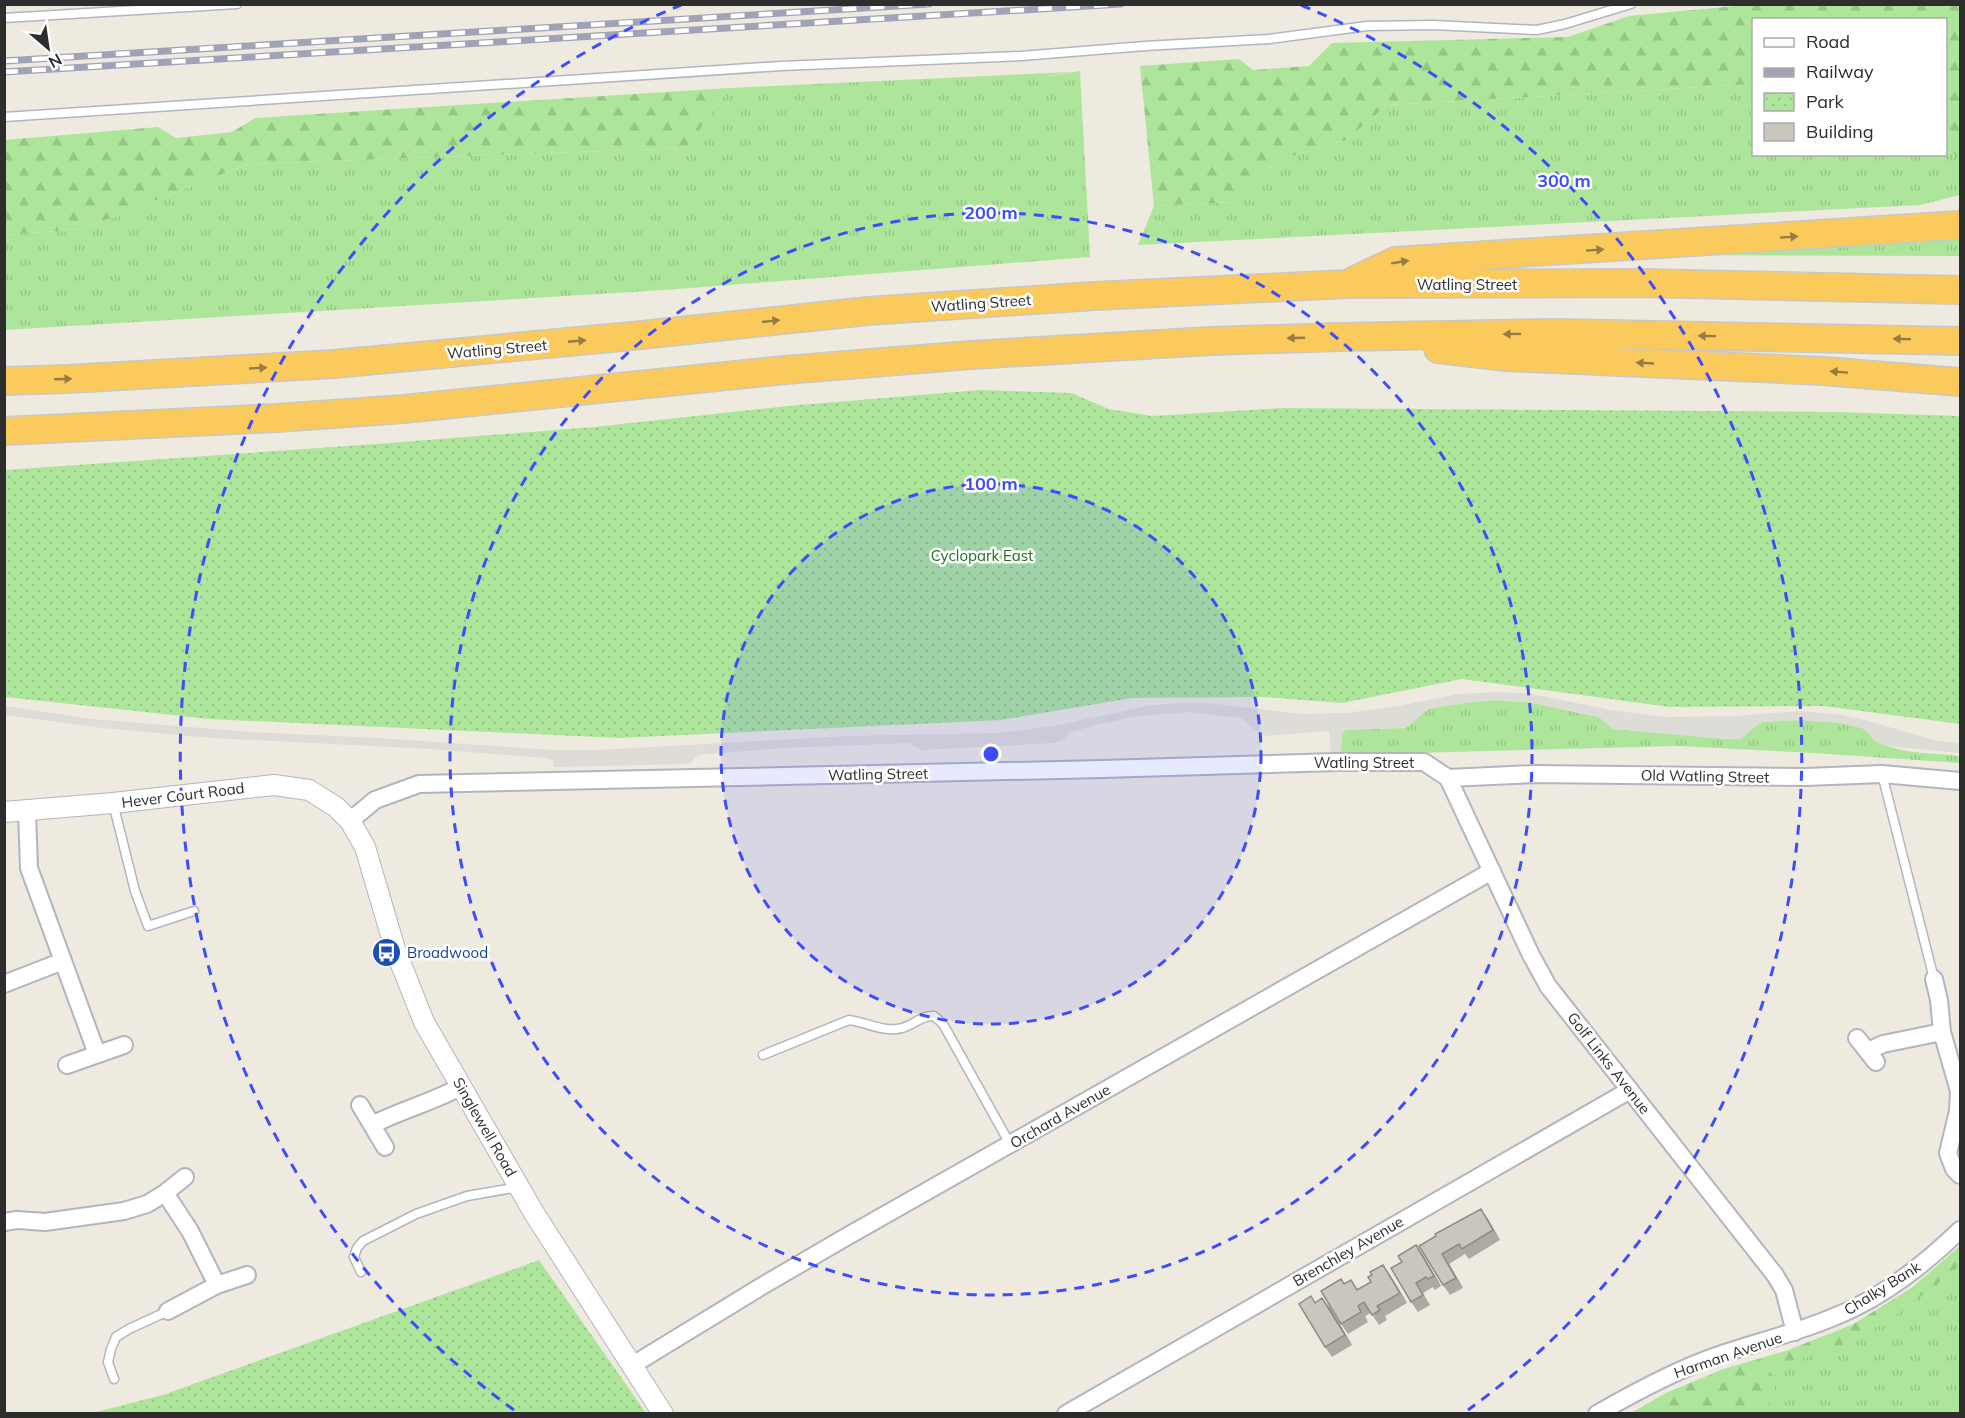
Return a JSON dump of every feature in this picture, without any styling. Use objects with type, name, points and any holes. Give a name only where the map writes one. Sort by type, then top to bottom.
[{"type":"highway","points":[[1347,284],[1395,261],[1960,225]]},
{"type":"highway","name":"Watling Street","points":[[4,381],[334,364],[880,310],[1094,296],[1347,284],[1640,283],[1960,290]]},
{"type":"highway","points":[[4,431],[205,422],[404,409],[785,370],[971,355],[1211,341],[1555,333],[1960,341]]},
{"type":"highway","points":[[1339,337],[1506,357],[1802,370],[1960,382]]},
{"type":"street","name":"Watling Street","points":[[350,821],[375,800],[419,784],[1336,762],[1424,762],[1448,778]]},
{"type":"street","name":"Old Watling Street","points":[[1448,778],[1534,774],[1805,777],[1882,774],[1960,781]]},
{"type":"street","name":"Golf Links Avenue","points":[[1448,778],[1531,955],[1548,986],[1774,1275],[1784,1290],[1795,1332]]},
{"type":"street","name":"Hever Court Road","points":[[4,812],[27,812],[282,785],[313,792],[327,800],[350,821]]},
{"type":"street","points":[[27,812],[28,868],[97,1054]]},
{"type":"street","name":"Singlewell Road","points":[[350,821],[365,847],[395,949],[417,1008],[534,1213],[663,1413]]},
{"type":"street","name":"Orchard Avenue","points":[[631,1366],[762,1286],[1492,871]]},
{"type":"street","points":[[4,984],[63,961]]},
{"type":"street","points":[[1934,979],[1939,1000],[1942,1032],[1959,1095],[1958,1111],[1948,1147],[1948,1156],[1960,1176]]},
{"type":"street","points":[[1857,1038],[1872,1056],[1886,1043],[1942,1032]]},
{"type":"street","points":[[67,1065],[124,1045]]},
{"type":"street","points":[[372,1125],[462,1086]]},
{"type":"street","name":"Brenchley Avenue","points":[[1066,1413],[1630,1090]]},
{"type":"street","points":[[360,1105],[385,1147]]},
{"type":"street","points":[[4,1222],[18,1220],[43,1222],[124,1211],[147,1204],[185,1177]]},
{"type":"street","points":[[165,1193],[190,1231],[217,1285]]},
{"type":"street","name":"Chalky Bank","points":[[1795,1332],[1850,1310],[1877,1295],[1925,1261],[1960,1230]]},
{"type":"street","points":[[168,1311],[217,1285],[247,1275]]},
{"type":"street","name":"Harman Avenue","points":[[1597,1413],[1655,1382],[1702,1362],[1795,1332]]},
{"type":"lane","points":[[4,18],[237,4]]},
{"type":"lane","points":[[4,117],[781,66],[1021,56],[1269,39],[1367,26],[1433,25],[1537,30],[1631,4]]},
{"type":"lane","points":[[1882,774],[1934,979]]},
{"type":"lane","points":[[113,803],[135,891],[148,926],[194,911]]},
{"type":"lane","points":[[763,1055],[849,1020],[899,1029],[921,1018],[934,1016],[944,1024],[1010,1144]]},
{"type":"lane","points":[[362,1272],[354,1257],[363,1241],[427,1210],[467,1197],[519,1187]]},
{"type":"lane","points":[[114,1379],[108,1362],[116,1337],[168,1311]]},
{"type":"green space","points":[[1746,5],[1960,5],[1960,160],[1947,148],[1947,18],[1752,18],[1752,84],[1387,105],[1346,140],[1278,160],[1234,202],[1154,206],[1140,66],[1239,59],[1253,70],[1309,66],[1332,43],[1568,37],[1629,16]]},
{"type":"green space","points":[[1080,71],[1090,257],[665,290],[5,330],[5,235],[83,229],[248,164],[687,148],[729,88],[1070,72],[1038,78]]},
{"type":"green space","points":[[1752,84],[1752,156],[1947,156],[1947,148],[1960,160],[1960,195],[1920,205],[1138,245],[1154,206],[1234,202],[1278,160],[1346,140],[1387,105]]},
{"type":"green space","points":[[729,88],[687,148],[248,164],[83,229],[5,235],[5,140],[158,127],[176,138],[232,132],[255,118]]},
{"type":"green space","points":[[1960,231],[1960,256],[1659,255]]},
{"type":"green space","name":"Cyclopark East","points":[[979,390],[1071,393],[1109,409],[1152,416],[1283,408],[1836,412],[1960,416],[1960,724],[1824,706],[1670,707],[1462,679],[1342,703],[1264,697],[1132,698],[1001,720],[619,738],[210,719],[5,697],[5,470],[594,427],[788,406]]},
{"type":"green space","points":[[1496,700],[1528,702],[1599,717],[1613,729],[1739,739],[1763,722],[1812,720],[1837,722],[1860,727],[1878,742],[1887,746],[1908,751],[1960,756],[1960,763],[1678,746],[1341,755],[1342,733],[1346,729],[1406,728],[1428,709]]},
{"type":"green space","points":[[1960,1246],[1960,1413],[1631,1414],[1666,1393],[1724,1369],[1786,1351],[1852,1325],[1913,1287]]},
{"type":"green space","points":[[1960,1246],[1960,1263],[1933,1288],[1885,1324],[1851,1336],[1842,1345],[1829,1346],[1813,1356],[1763,1367],[1764,1371],[1770,1372],[1775,1378],[1775,1394],[1765,1397],[1769,1401],[1770,1409],[1767,1413],[1631,1413],[1666,1393],[1724,1369],[1786,1351],[1852,1325],[1913,1287]]},
{"type":"green space","points":[[539,1260],[646,1413],[92,1413],[163,1395]]},
{"type":"shaded area","points":[[1497,692],[1533,694],[1610,710],[1665,717],[1736,716],[1801,711],[1842,715],[1934,740],[1960,744],[1960,753],[1888,746],[1875,741],[1865,729],[1840,723],[1794,720],[1763,722],[1741,739],[1613,729],[1599,717],[1528,702],[1506,700],[1478,701],[1428,709],[1406,728],[1346,730],[1342,734],[1341,755],[1331,755],[1329,731],[1262,736],[1241,718],[1190,712],[1138,716],[1095,725],[1071,732],[1063,740],[1054,743],[921,750],[910,743],[783,748],[698,755],[689,764],[554,767],[553,760],[546,758],[430,749],[212,738],[103,728],[5,715],[5,706],[92,719],[250,732],[554,750],[597,750],[847,736],[998,733],[1054,726],[1147,706],[1179,703],[1207,703],[1303,714],[1346,713],[1399,706],[1459,694]]},
{"type":"building","points":[[1481,1209],[1493,1230],[1462,1249],[1459,1244],[1442,1254],[1456,1278],[1443,1285],[1419,1246],[1436,1236],[1435,1234]]},
{"type":"building","points":[[1416,1245],[1434,1276],[1428,1279],[1426,1277],[1416,1283],[1423,1295],[1411,1302],[1391,1268],[1402,1262],[1398,1256]]},
{"type":"building","points":[[1383,1265],[1400,1293],[1377,1306],[1380,1310],[1372,1315],[1364,1302],[1358,1306],[1361,1312],[1341,1324],[1321,1291],[1341,1279],[1344,1284],[1351,1280],[1357,1290],[1371,1282],[1368,1277],[1372,1275],[1370,1272]]},
{"type":"building","points":[[1311,1296],[1315,1303],[1322,1298],[1345,1335],[1325,1347],[1299,1304]]},
{"type":"railway","points":[[4,61],[929,4]]},
{"type":"railway","points":[[4,72],[1121,4]]},
{"type":"place","name":"Broadwood","points":[[386,952]]}]
